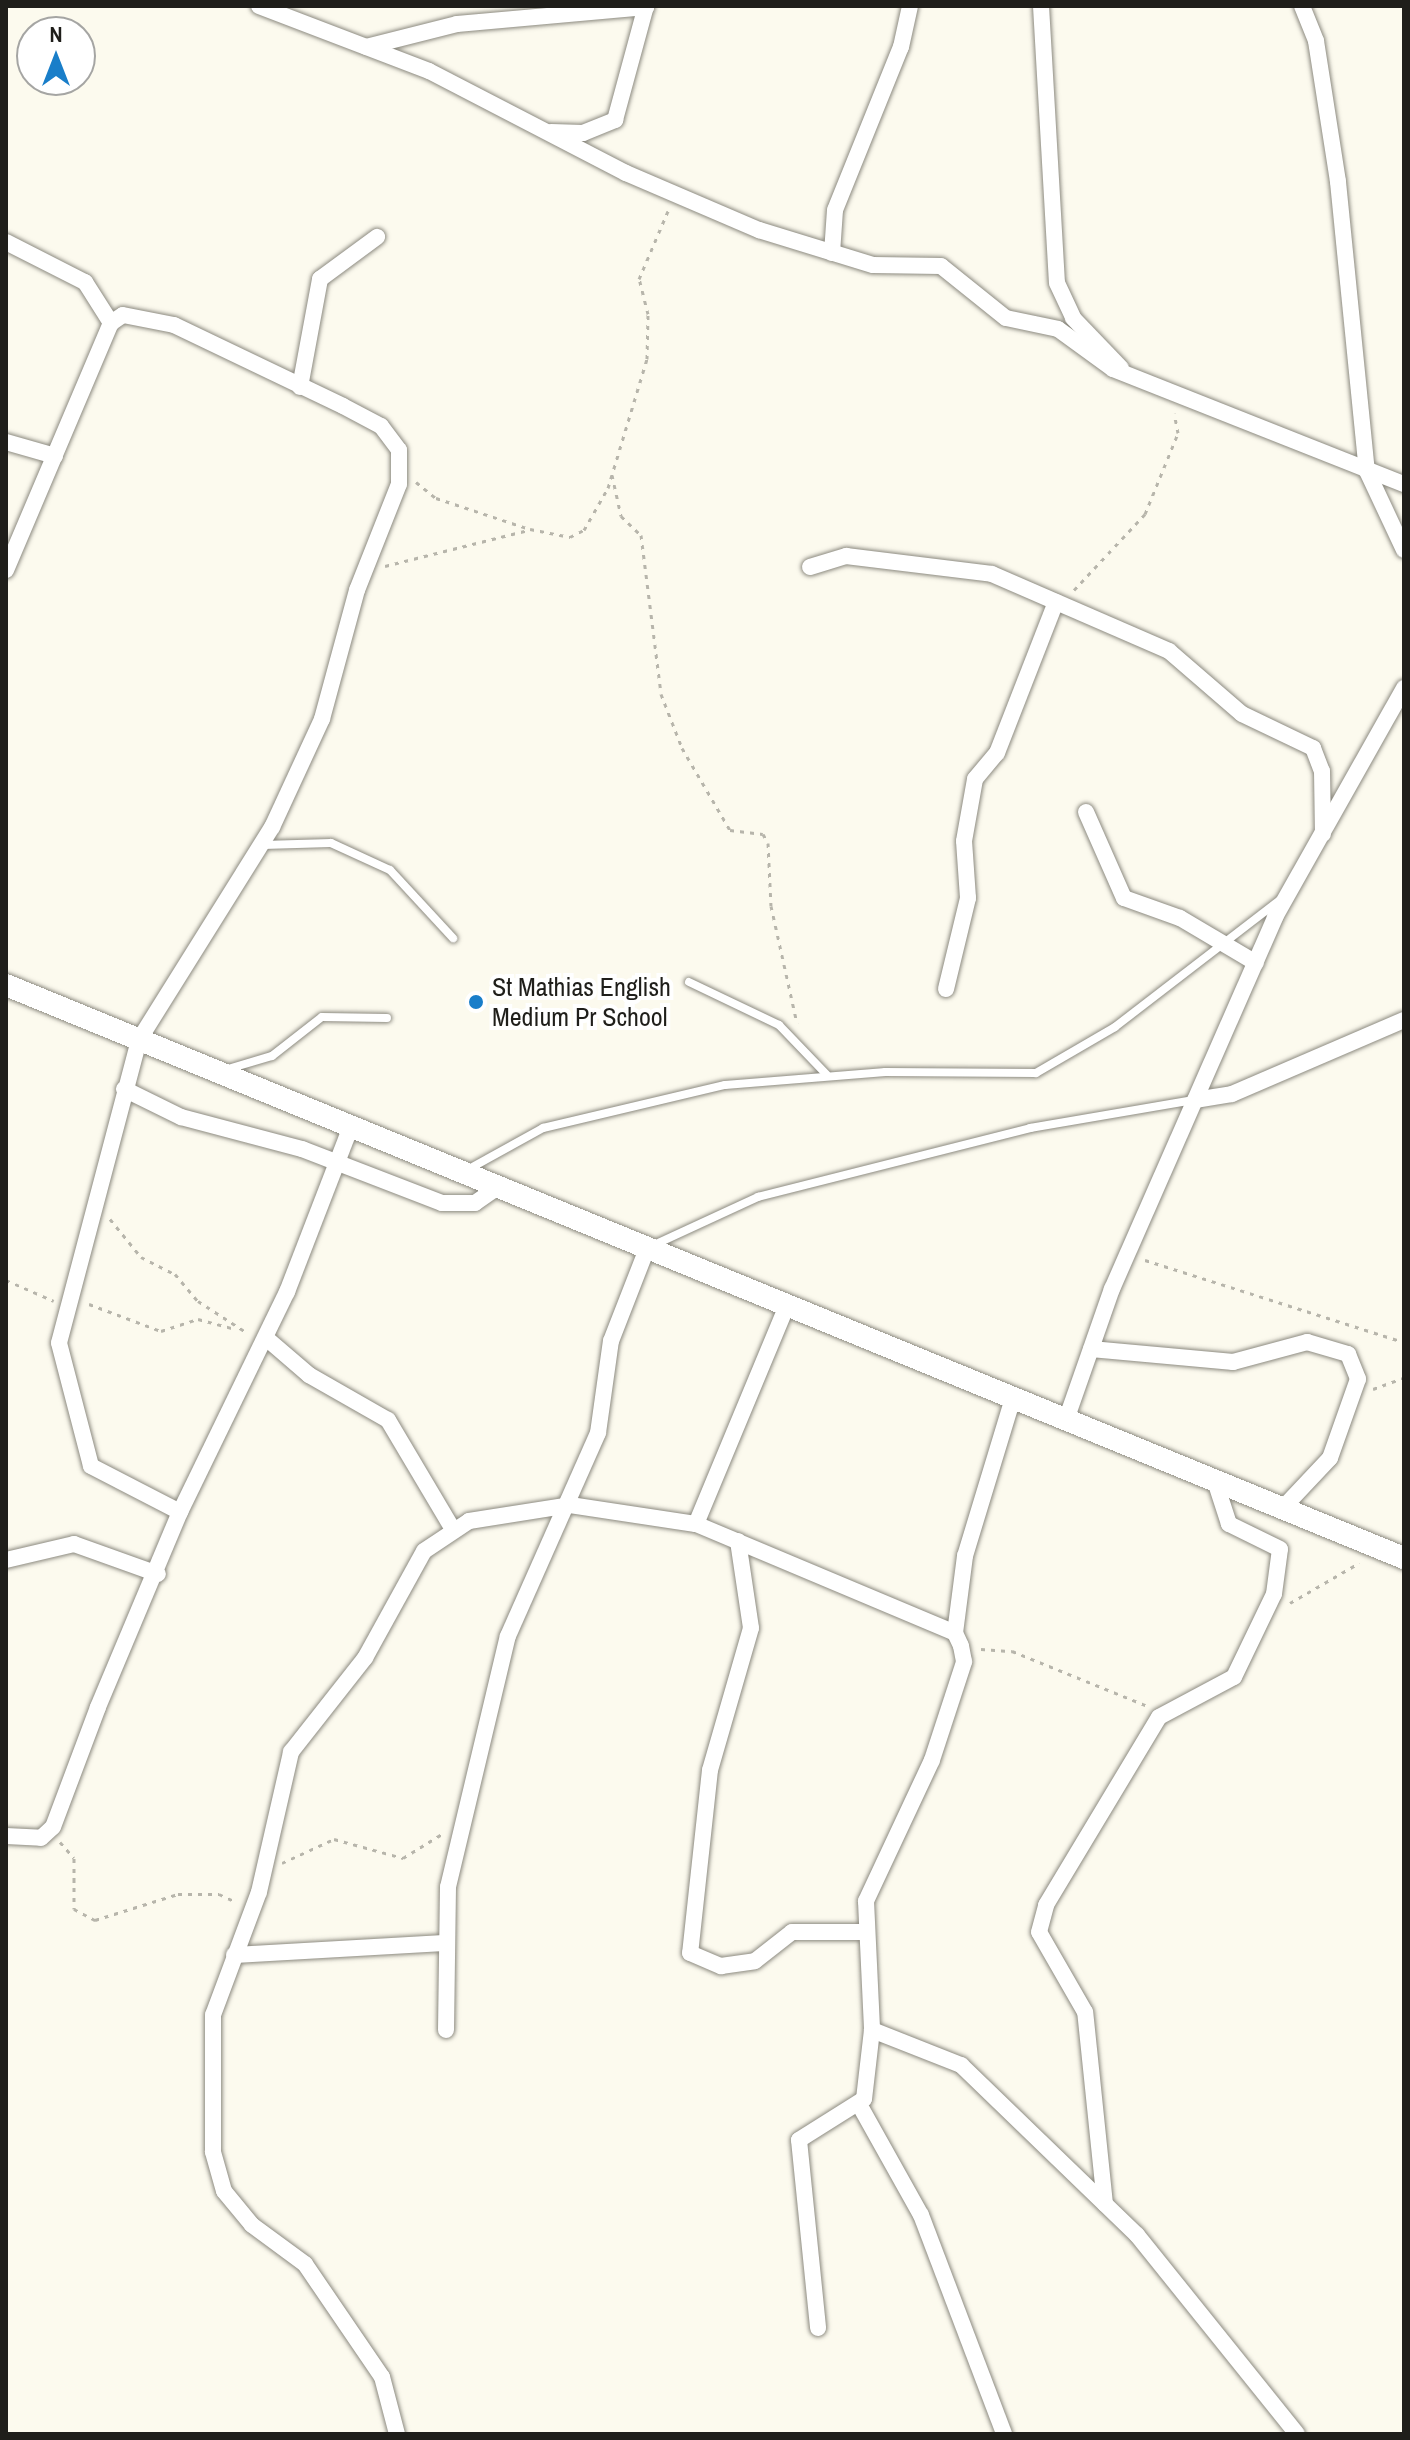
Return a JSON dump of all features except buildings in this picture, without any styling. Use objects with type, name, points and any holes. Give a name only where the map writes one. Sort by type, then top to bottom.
[{"type":"main road","points":[[6,985],[350,1129],[648,1246],[1401,1557]]},
{"type":"street","points":[[259,6],[429,71],[675,195],[873,265],[941,266],[1006,318],[1058,329],[1126,373],[1404,484]]},
{"type":"street","points":[[365,48],[457,24],[646,6],[615,120],[583,133],[547,132]]},
{"type":"street","points":[[832,253],[835,210],[901,47],[910,6]]},
{"type":"street","points":[[1041,6],[1057,283],[1073,318],[1126,373]]},
{"type":"street","points":[[1302,6],[1316,41],[1338,182],[1367,471],[1404,550]]},
{"type":"street","points":[[300,387],[320,279],[377,237]]},
{"type":"street","points":[[6,242],[85,282],[111,323]]},
{"type":"street","points":[[6,570],[111,323],[123,315],[155,318],[381,426],[401,464],[322,719],[261,846],[139,1040],[69,1302],[58,1358],[85,1455],[105,1479],[180,1512]]},
{"type":"street","points":[[6,442],[55,456]]},
{"type":"street","points":[[810,567],[846,556],[965,568],[1059,602],[1169,651],[1252,720],[1313,748],[1322,771],[1323,835]]},
{"type":"street","points":[[946,989],[968,898],[964,841],[975,779],[997,753],[1059,602]]},
{"type":"street","points":[[1066,1420],[1126,1256],[1256,963],[1290,892],[1404,688]]},
{"type":"street","points":[[1086,812],[1124,898],[1224,940],[1256,963]]},
{"type":"street","points":[[1195,1100],[1232,1094],[1404,1020]]},
{"type":"street","points":[[124,1089],[181,1117],[337,1163],[442,1203],[475,1203],[498,1187]]},
{"type":"street","points":[[6,1836],[47,1832],[158,1574],[180,1512],[265,1340],[350,1129]]},
{"type":"street","points":[[446,2030],[445,1943],[461,1827],[508,1636],[570,1505],[604,1414],[620,1309],[648,1246]]},
{"type":"street","points":[[696,1524],[787,1305]]},
{"type":"street","points":[[265,1340],[309,1375],[388,1420],[452,1528]]},
{"type":"street","points":[[1091,1349],[1233,1362],[1322,1343],[1352,1361],[1358,1379],[1330,1458],[1282,1509]]},
{"type":"street","points":[[1004,2434],[921,2215],[860,2106],[872,2030],[864,1932],[871,1879],[932,1760],[964,1662],[958,1640],[965,1556],[1013,1398]]},
{"type":"street","points":[[1105,2204],[1085,2012],[1039,1932],[1078,1850],[1166,1713],[1234,1677],[1284,1557],[1229,1524],[1215,1481]]},
{"type":"street","points":[[397,2434],[382,2377],[305,2264],[233,2208],[217,2174],[211,2039],[234,1955],[266,1865],[291,1752],[365,1658],[424,1551],[452,1528],[570,1505],[696,1524],[958,1640]]},
{"type":"street","points":[[738,1541],[751,1628],[710,1770],[690,1953],[721,1966],[755,1961],[792,1932],[864,1932]]},
{"type":"street","points":[[6,1560],[74,1544],[158,1574]]},
{"type":"street","points":[[234,1955],[445,1943]]},
{"type":"street","points":[[872,2030],[961,2065],[1105,2204],[1206,2315],[1297,2434]]},
{"type":"street","points":[[818,2328],[799,2140],[806,2129],[860,2106]]},
{"type":"lane","points":[[261,846],[331,843],[390,870],[453,938]]},
{"type":"lane","points":[[463,1173],[508,1141],[635,1102],[827,1075],[1036,1073],[1115,1027],[1290,892]]},
{"type":"lane","points":[[689,982],[759,1014],[802,1045],[827,1075]]},
{"type":"lane","points":[[210,1070],[272,1056],[322,1017],[387,1018]]},
{"type":"lane","points":[[648,1246],[758,1197],[1030,1128],[1195,1100]]},
{"type":"path","points":[[401,464],[436,498],[530,529],[578,535],[612,475],[649,348],[643,261],[675,195]]},
{"type":"path","points":[[1059,602],[1120,545],[1162,484],[1178,433],[1161,388]]},
{"type":"path","points":[[612,475],[621,516],[641,535],[661,694],[682,748],[730,830],[763,834],[768,843],[771,906],[802,1045]]},
{"type":"path","points":[[366,569],[530,529]]},
{"type":"path","points":[[96,1196],[141,1257],[175,1274],[198,1301],[240,1329],[265,1340]]},
{"type":"path","points":[[1126,1256],[1404,1342]]},
{"type":"path","points":[[6,1280],[146,1328],[198,1319],[240,1329]]},
{"type":"path","points":[[1352,1400],[1404,1378]]},
{"type":"path","points":[[1257,1626],[1339,1570],[1401,1557]]},
{"type":"path","points":[[958,1640],[1012,1651],[1166,1713]]},
{"type":"path","points":[[266,1865],[326,1839],[403,1858],[461,1827]]},
{"type":"path","points":[[47,1832],[74,1858],[74,1909],[95,1920],[178,1894],[219,1894],[252,1910]]},
{"type":"place","name":"St Mathias English Medium Pr School","points":[[476,1002]]}]
